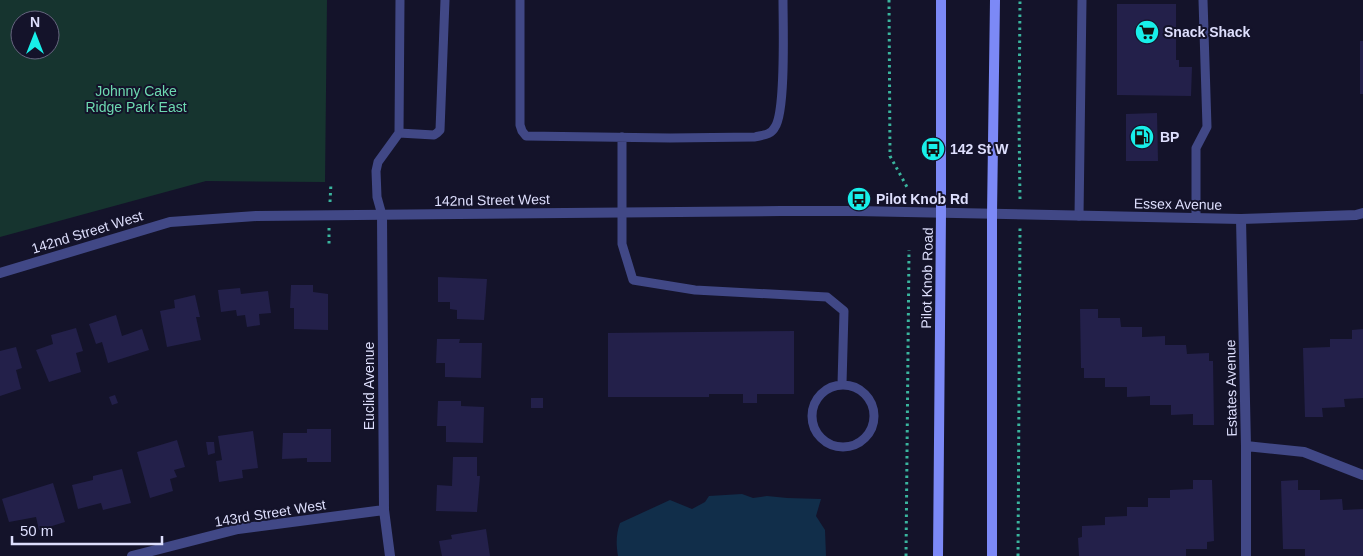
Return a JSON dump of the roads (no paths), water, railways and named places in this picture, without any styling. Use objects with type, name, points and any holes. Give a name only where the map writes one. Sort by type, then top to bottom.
[{"type":"main road","name":"Pilot Knob Road","points":[[938,556],[941,0]]},
{"type":"main road","points":[[992,556],[992,214],[995,0]]},
{"type":"street","name":"142nd Street West","points":[[0,273],[170,222],[256,216],[800,211],[992,214]]},
{"type":"street","name":"Essex Avenue","points":[[992,214],[1241,219],[1363,213]]},
{"type":"street","name":"Euclid Avenue","points":[[382,215],[384,510],[390,556]]},
{"type":"street","name":"Estates Avenue","points":[[1241,219],[1246,446],[1246,556]]},
{"type":"street","points":[[1246,446],[1304,452],[1363,475]]},
{"type":"street","name":"143rd Street West","points":[[132,556],[238,529],[384,510]]},
{"type":"lane","points":[[382,215],[377,197],[376,172],[378,162],[399,133],[400,0]]},
{"type":"lane","points":[[399,133],[434,135],[440,130],[445,0]]},
{"type":"lane","points":[[520,0],[520,125],[526,136],[670,138],[755,137],[772,132],[777,125],[782,93],[783,0]]},
{"type":"lane","points":[[1079,216],[1082,0]]},
{"type":"lane","points":[[1196,218],[1196,148],[1207,127],[1203,0]]},
{"type":"lane","points":[[622,137],[622,244],[633,280],[695,290],[827,297],[844,311],[842,384]]},
{"type":"lane","points":[[842,384],[852,386],[865,394],[873,406],[874,416],[873,426],[868,435],[860,442],[851,446],[841,447],[822,439],[814,426],[812,410],[816,400],[823,392],[832,386],[842,384]]},
{"type":"water","points":[[742,494],[753,498],[767,496],[821,499],[816,516],[825,530],[826,556],[618,556],[617,539],[620,523],[670,500],[692,509],[705,502],[709,496]]},
{"type":"place","name":"Snack Shack","points":[[1147,32]]},
{"type":"place","name":"BP","points":[[1142,137]]},
{"type":"place","name":"142 St W","points":[[933,149]]},
{"type":"place","name":"Pilot Knob Rd","points":[[859,199]]},
{"type":"park label","name":"Johnny Cake Ridge Park East","points":[[136,99]]}]
